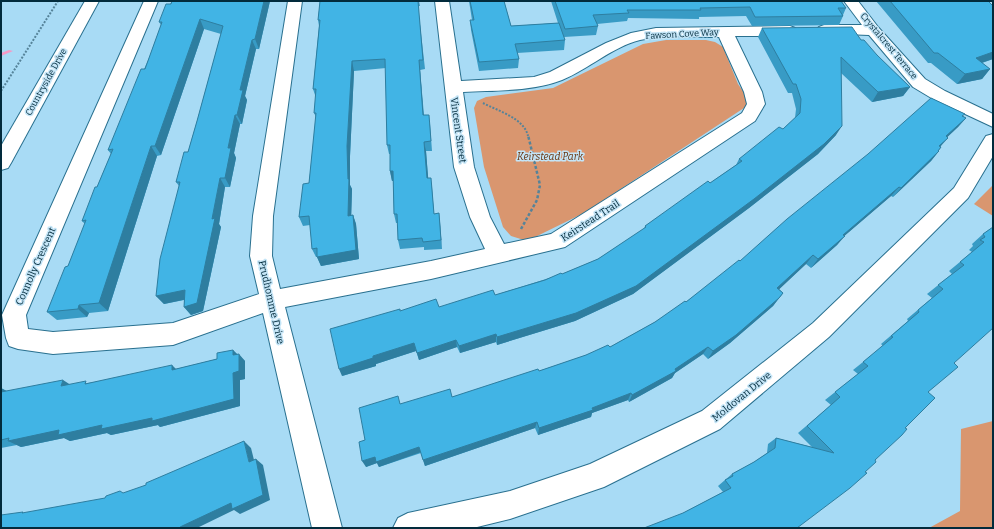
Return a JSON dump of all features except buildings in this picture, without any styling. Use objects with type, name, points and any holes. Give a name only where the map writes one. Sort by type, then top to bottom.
[{"type":"street","name":"Countryside Drive","points":[[1,162],[92,1]]},
{"type":"street","name":"Connolly Crescent","points":[[151,1],[14,315],[18,338],[53,343],[173,334],[271,300]]},
{"type":"street","name":"Prudhomme Drive","points":[[296,1],[263,216],[261,256],[327,528]]},
{"type":"street","name":"Vincent Street","points":[[442,1],[464,167],[480,217],[498,253]]},
{"type":"street","name":"Crystalcrest Terrace","points":[[851,1],[873,30],[919,82],[939,95],[993,121]]},
{"type":"street","name":"Fawson Cove Way","points":[[454,87],[535,82],[556,76],[612,46],[636,36],[656,33],[873,30]]},
{"type":"street","name":"Keirstead Trail","points":[[271,300],[431,270],[498,253],[556,241],[749,117],[756,104],[725,32]]},
{"type":"street","name":"Moldovan Drive","points":[[408,528],[510,505],[594,476],[711,420],[822,330],[961,193],[993,140]]},
{"type":"path","points":[[1,91],[58,1]]},
{"type":"path","points":[[454,87],[515,119],[527,130],[540,185],[537,200],[520,231]]},
{"type":"green space","name":"Keirstead Park","points":[[666,40],[706,40],[715,42],[723,47],[738,84],[747,97],[747,105],[584,213],[531,239],[524,240],[511,236],[503,227],[484,167],[474,108],[477,101],[486,97],[553,88],[643,44]]},
{"type":"green space","points":[[993,185],[993,216],[974,204]]},
{"type":"green space","points":[[993,421],[993,528],[929,528],[960,511],[961,429]]},
{"type":"waterway","points":[[1,55],[11,51]]}]
